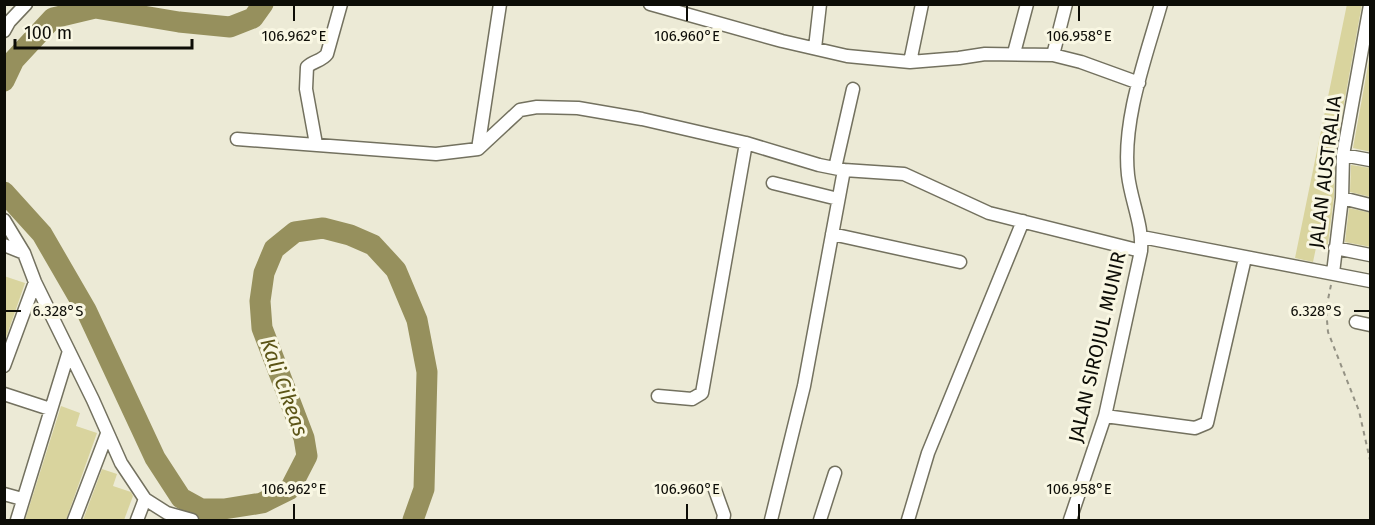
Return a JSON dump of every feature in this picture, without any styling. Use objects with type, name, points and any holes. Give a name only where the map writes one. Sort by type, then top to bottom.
[{"type":"street","points":[[6,25],[26,4]]},
{"type":"street","points":[[315,144],[306,89],[307,67],[327,54],[341,4]]},
{"type":"street","points":[[478,149],[500,4]]},
{"type":"street","points":[[650,4],[782,41],[847,56],[910,62],[984,54],[1053,55],[1081,62],[1138,83]]},
{"type":"street","points":[[814,48],[820,4]]},
{"type":"street","points":[[910,62],[922,4]]},
{"type":"street","points":[[1014,53],[1027,4]]},
{"type":"street","points":[[1053,55],[1066,4]]},
{"type":"street","name":"JALAN SIROJUL MUNIR","points":[[1070,520],[1105,416],[1140,251],[1142,237],[1128,175],[1128,136],[1138,83],[1161,4]]},
{"type":"street","name":"JALAN AUSTRALIA","points":[[1333,273],[1342,198],[1343,155],[1371,5]]},
{"type":"street","points":[[771,520],[804,386],[838,199],[840,169],[853,89]]},
{"type":"street","points":[[237,139],[436,154],[478,149],[520,110],[537,107],[578,108],[642,119],[746,143],[840,169],[904,174],[989,213],[1140,251]]},
{"type":"street","points":[[658,396],[692,399],[702,393],[746,143]]},
{"type":"street","points":[[1343,155],[1371,160]]},
{"type":"street","points":[[773,183],[838,199]]},
{"type":"street","points":[[1342,198],[1371,205]]},
{"type":"street","points":[[4,220],[24,253],[35,282],[121,463],[145,499],[167,513],[192,520]]},
{"type":"street","points":[[908,520],[928,453],[1023,221]]},
{"type":"street","points":[[832,234],[960,262]]},
{"type":"street","points":[[1142,237],[1371,281]]},
{"type":"street","points":[[4,245],[24,253]]},
{"type":"street","points":[[1335,248],[1371,255]]},
{"type":"street","points":[[1105,416],[1195,428],[1207,423],[1245,258]]},
{"type":"street","points":[[4,366],[35,282]]},
{"type":"street","points":[[1356,322],[1371,326]]},
{"type":"street","points":[[17,520],[69,351]]},
{"type":"street","points":[[4,394],[50,409]]},
{"type":"street","points":[[74,520],[107,434]]},
{"type":"street","points":[[820,520],[835,473]]},
{"type":"street","points":[[715,490],[724,515],[723,520]]},
{"type":"street","points":[[4,494],[22,499]]},
{"type":"street","points":[[137,520],[145,499]]},
{"type":"path","points":[[1333,273],[1326,309],[1328,332],[1359,411],[1371,460]]},
{"type":"building","points":[[1347,4],[1362,4],[1335,154],[1334,197],[1328,244],[1317,243],[1313,262],[1295,258]]},
{"type":"building","points":[[1371,49],[1371,152],[1353,148]]},
{"type":"building","points":[[1351,165],[1371,168],[1371,197],[1350,192]]},
{"type":"building","points":[[1349,208],[1371,213],[1371,247],[1345,242]]},
{"type":"building","points":[[4,276],[25,283],[6,338],[4,338]]},
{"type":"building","points":[[61,406],[80,413],[76,426],[97,433],[66,520],[25,520]]},
{"type":"building","points":[[102,469],[117,474],[113,486],[131,492],[133,496],[124,520],[83,520]]},
{"type":"waterway","name":"Kali Cikeas","points":[[4,81],[14,60],[53,18],[95,8],[179,22],[230,27],[253,18],[263,4]]},
{"type":"waterway","name":"Kali Cikeas","points":[[4,192],[42,234],[86,310],[155,458],[181,498],[201,509],[224,509],[262,503],[290,489],[307,456],[304,438],[262,328],[260,301],[264,273],[274,249],[295,232],[323,228],[350,235],[373,245],[396,270],[417,320],[427,372],[424,489],[413,520]]}]
